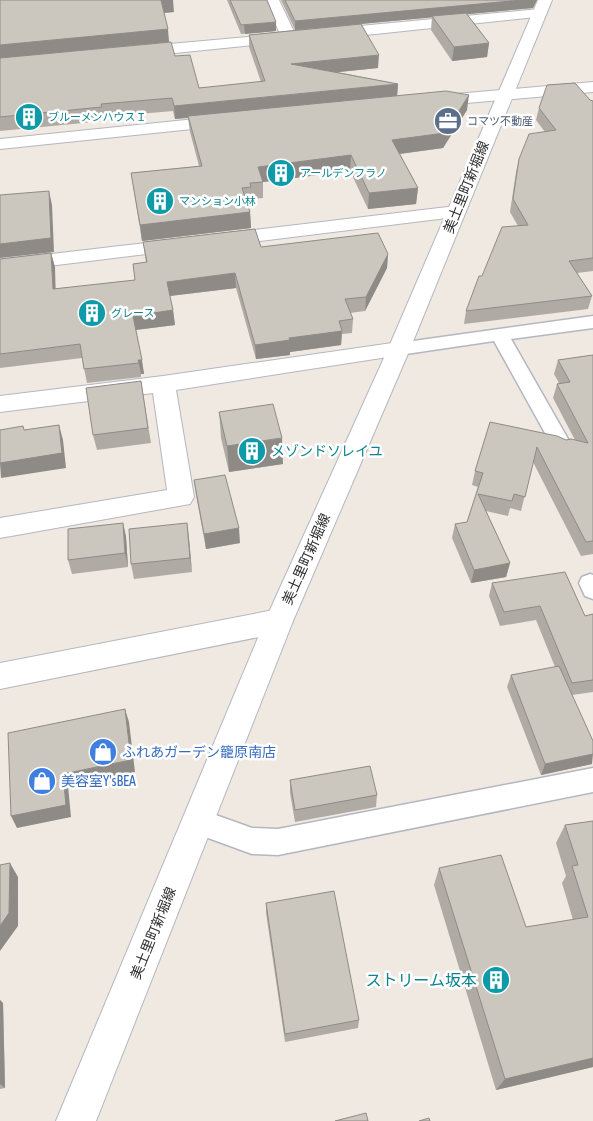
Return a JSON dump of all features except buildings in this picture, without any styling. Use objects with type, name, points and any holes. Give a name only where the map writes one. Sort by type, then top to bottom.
[{"type":"street","points":[[272,0],[289,38]]},
{"type":"street","points":[[125,53],[289,38],[543,6]]},
{"type":"street","name":"美土里町新堀線","points":[[76,1121],[199,822],[278,621],[399,350],[504,93],[543,6]]},
{"type":"street","points":[[416,102],[575,88],[590,94]]},
{"type":"street","points":[[0,144],[237,120]]},
{"type":"street","points":[[0,266],[456,212]]},
{"type":"street","points":[[0,404],[163,384],[399,350]]},
{"type":"street","points":[[0,528],[181,497],[163,384]]},
{"type":"street","points":[[0,676],[278,621]]},
{"type":"lane","points":[[399,350],[593,322]]},
{"type":"lane","points":[[500,335],[562,446]]},
{"type":"lane","points":[[199,822],[252,841],[278,842],[593,780]]},
{"type":"place","name":"ブルーメンハウスＩ","points":[[29,117]]},
{"type":"place","name":"コマツ不動産","points":[[448,121]]},
{"type":"place","name":"アールデンフラノ","points":[[281,173]]},
{"type":"place","name":"マンション小林","points":[[160,201]]},
{"type":"place","name":"グレース","points":[[92,313]]},
{"type":"place","name":"メゾンドソレイユ","points":[[252,451]]},
{"type":"place","name":"ふれあガーデン籠原南店","points":[[103,752]]},
{"type":"place","name":"美容室Y'sBEA","points":[[42,781]]},
{"type":"place","name":"ストリーム坂本","points":[[496,980]]}]
